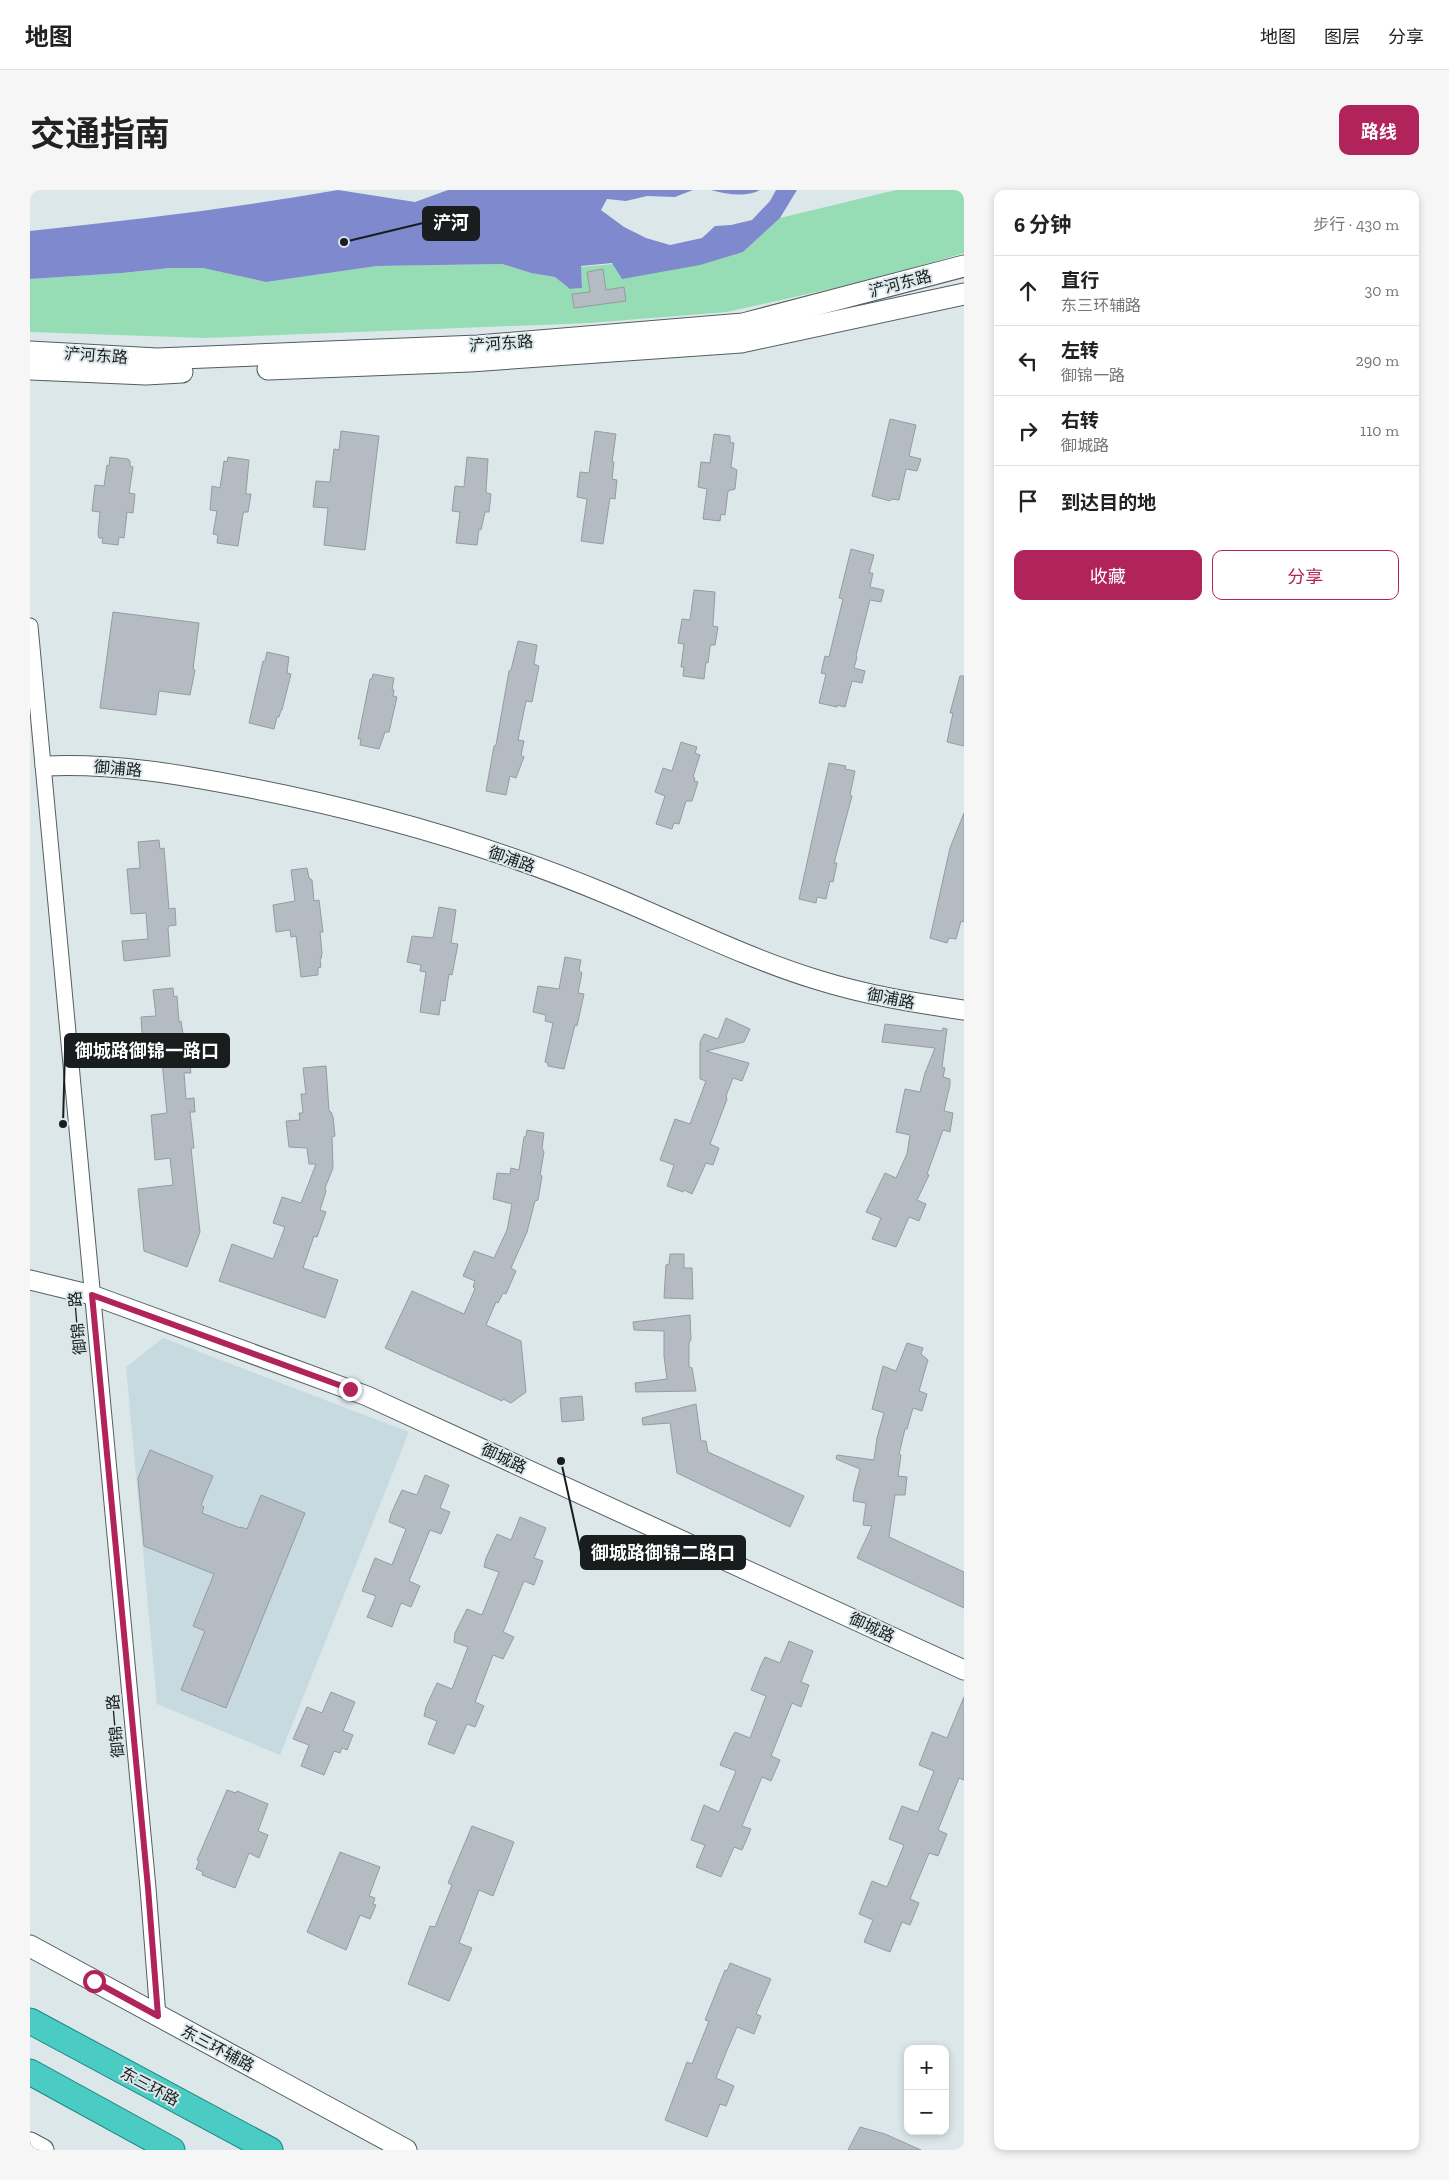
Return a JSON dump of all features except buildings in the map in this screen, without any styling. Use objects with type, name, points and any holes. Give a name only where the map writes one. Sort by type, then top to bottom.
[{"type":"highway","name":"东三环路","points":[[30,2021],[270,2150]]},
{"type":"highway","points":[[32,2073],[172,2150]]},
{"type":"main road","name":"浐河东路","points":[[30,352],[157,359],[478,346],[744,324],[964,266]]},
{"type":"main road","name":"浐河东路","points":[[30,369],[146,374],[470,361],[741,342],[964,294]]},
{"type":"main road","name":"东三环辅路","points":[[30,1946],[406,2150]]},
{"type":"main road","points":[[30,2143],[43,2150]]},
{"type":"street","name":"御锦一路","points":[[30,626],[45,766],[158,2016]]},
{"type":"street","name":"御浦路","points":[[45,766],[71,765],[155,772],[198,778],[318,802],[451,838],[530,864],[610,895],[722,945],[818,980],[891,999],[964,1010]]},
{"type":"street","name":"御城路","points":[[30,1280],[92,1295],[367,1396],[964,1670]]},
{"type":"shaded area","points":[[163,1338],[409,1432],[280,1755],[157,1704],[126,1367]]},
{"type":"green space","points":[[896,190],[964,190],[964,253],[883,277],[727,312],[589,323],[206,338],[30,332],[30,279],[170,268],[203,268],[266,282],[377,266],[502,264],[531,273],[555,277],[570,289],[582,288],[581,267],[743,252],[780,218]]},
{"type":"water","points":[[338,190],[415,202],[448,190],[693,190],[675,197],[647,196],[626,201],[607,199],[601,210],[624,227],[646,238],[670,245],[702,238],[715,226],[731,225],[752,220],[770,201],[776,190],[797,190],[780,218],[743,252],[700,265],[622,279],[612,263],[581,266],[582,288],[570,289],[555,277],[531,273],[502,264],[377,266],[266,282],[203,268],[170,268],[30,279],[30,231],[184,213]]},
{"type":"water","points":[[711,190],[760,190],[742,195]]},
{"type":"place","name":"浐河","points":[[344,242]]},
{"type":"place","name":"御城路御锦一路口","points":[[63,1124]]},
{"type":"place","name":"御城路御锦二路口","points":[[561,1461]]},
{"type":"route","points":[[94,1981],[158,2016],[148,1888],[92,1295],[350,1389]]}]
